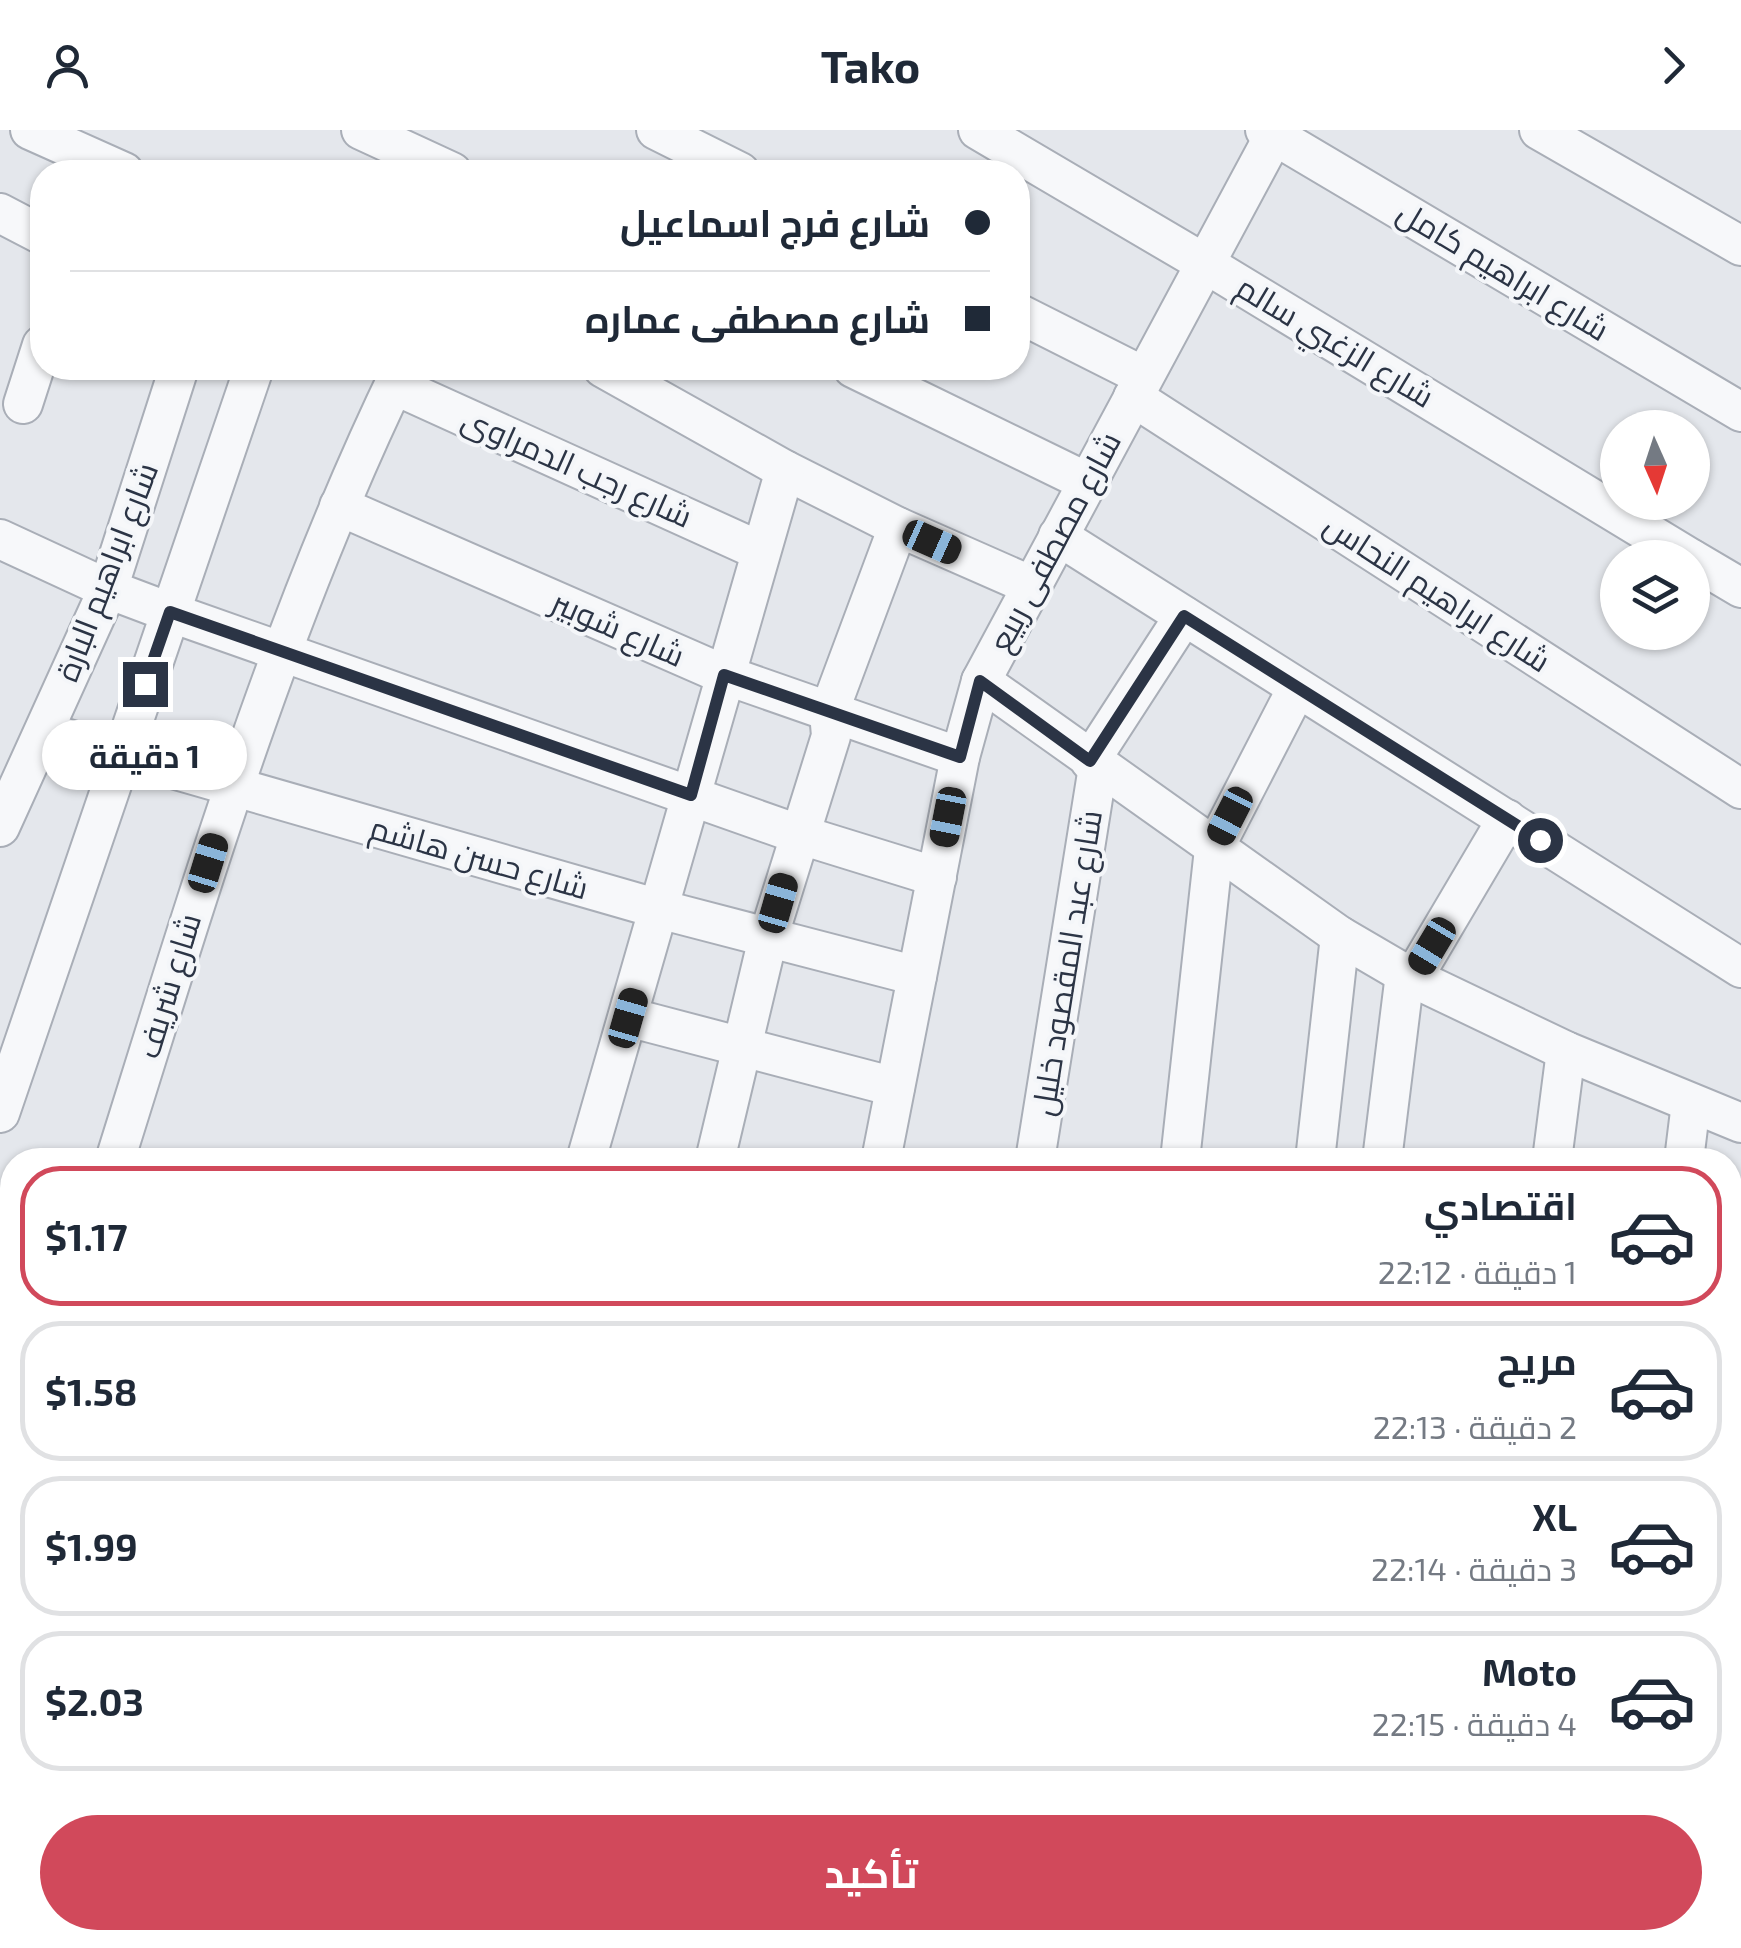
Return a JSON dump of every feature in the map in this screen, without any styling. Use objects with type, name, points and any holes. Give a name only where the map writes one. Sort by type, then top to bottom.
[{"type":"street","points":[[30,130],[97,160]]},
{"type":"street","points":[[361,130],[426,160]]},
{"type":"street","points":[[656,130],[716,160]]},
{"type":"street","name":"شارع الزغبي سالم","points":[[978,130],[1029,160]]},
{"type":"street","points":[[1540,130],[1741,246]]},
{"type":"street","name":"شارع مصطفى ربيع","points":[[884,1148],[960,757],[980,681],[1272,132]]},
{"type":"street","name":"شارع ابراهيم كامل","points":[[1272,132],[1741,412]]},
{"type":"street","name":"شارع الزغبي سالم","points":[[1030,160],[1661,540]]},
{"type":"street","points":[[0,213],[30,229]]},
{"type":"street","name":"شارع ابراهيم النحاس","points":[[1030,319],[1138,386],[1741,788]]},
{"type":"street","points":[[23,404],[31,380]]},
{"type":"street","name":"شارع ابراهيم البارة","points":[[0,827],[26,743],[108,589],[175,380]]},
{"type":"street","points":[[0,1113],[250,380]]},
{"type":"street","name":"شارع شريف","points":[[119,1148],[231,788],[339,506],[396,380]]},
{"type":"street","name":"شارع رجب الدمراوى","points":[[406,380],[760,551]]},
{"type":"street","points":[[624,380],[784,470],[898,527],[1032,586]]},
{"type":"street","points":[[878,380],[1088,482]]},
{"type":"street","points":[[590,1148],[784,470]]},
{"type":"street","name":"شارع شوبير","points":[[339,506],[724,675],[960,757]]},
{"type":"street","points":[[718,1148],[768,938],[831,736],[829,712],[898,527]]},
{"type":"street","points":[[1058,536],[1741,968]]},
{"type":"street","points":[[0,539],[108,589],[170,612],[798,834],[936,877]]},
{"type":"street","name":"شارع الزغبي سالم","points":[[1710,569],[1741,588]]},
{"type":"street","points":[[1094,764],[1184,616]]},
{"type":"street","points":[[980,681],[1340,936],[1409,976],[1566,1051],[1741,1123]]},
{"type":"street","points":[[1181,1148],[1214,849],[1296,688]]},
{"type":"street","name":"شارع حسن هاشم","points":[[26,743],[121,755],[659,908],[918,976]]},
{"type":"street","name":"شارع عبد المقصود خليل","points":[[1037,1148],[1094,764]]},
{"type":"street","points":[[1384,1148],[1409,976],[1507,819]]},
{"type":"street","points":[[1316,1148],[1340,936]]},
{"type":"street","points":[[628,1018],[896,1088]]},
{"type":"street","points":[[1554,1148],[1566,1051]]},
{"type":"street","points":[[1685,1148],[1691,1103]]},
{"type":"route","points":[[145,684],[170,612],[691,795],[724,675],[960,757],[980,681],[1090,761],[1184,616],[1540,840]]}]
